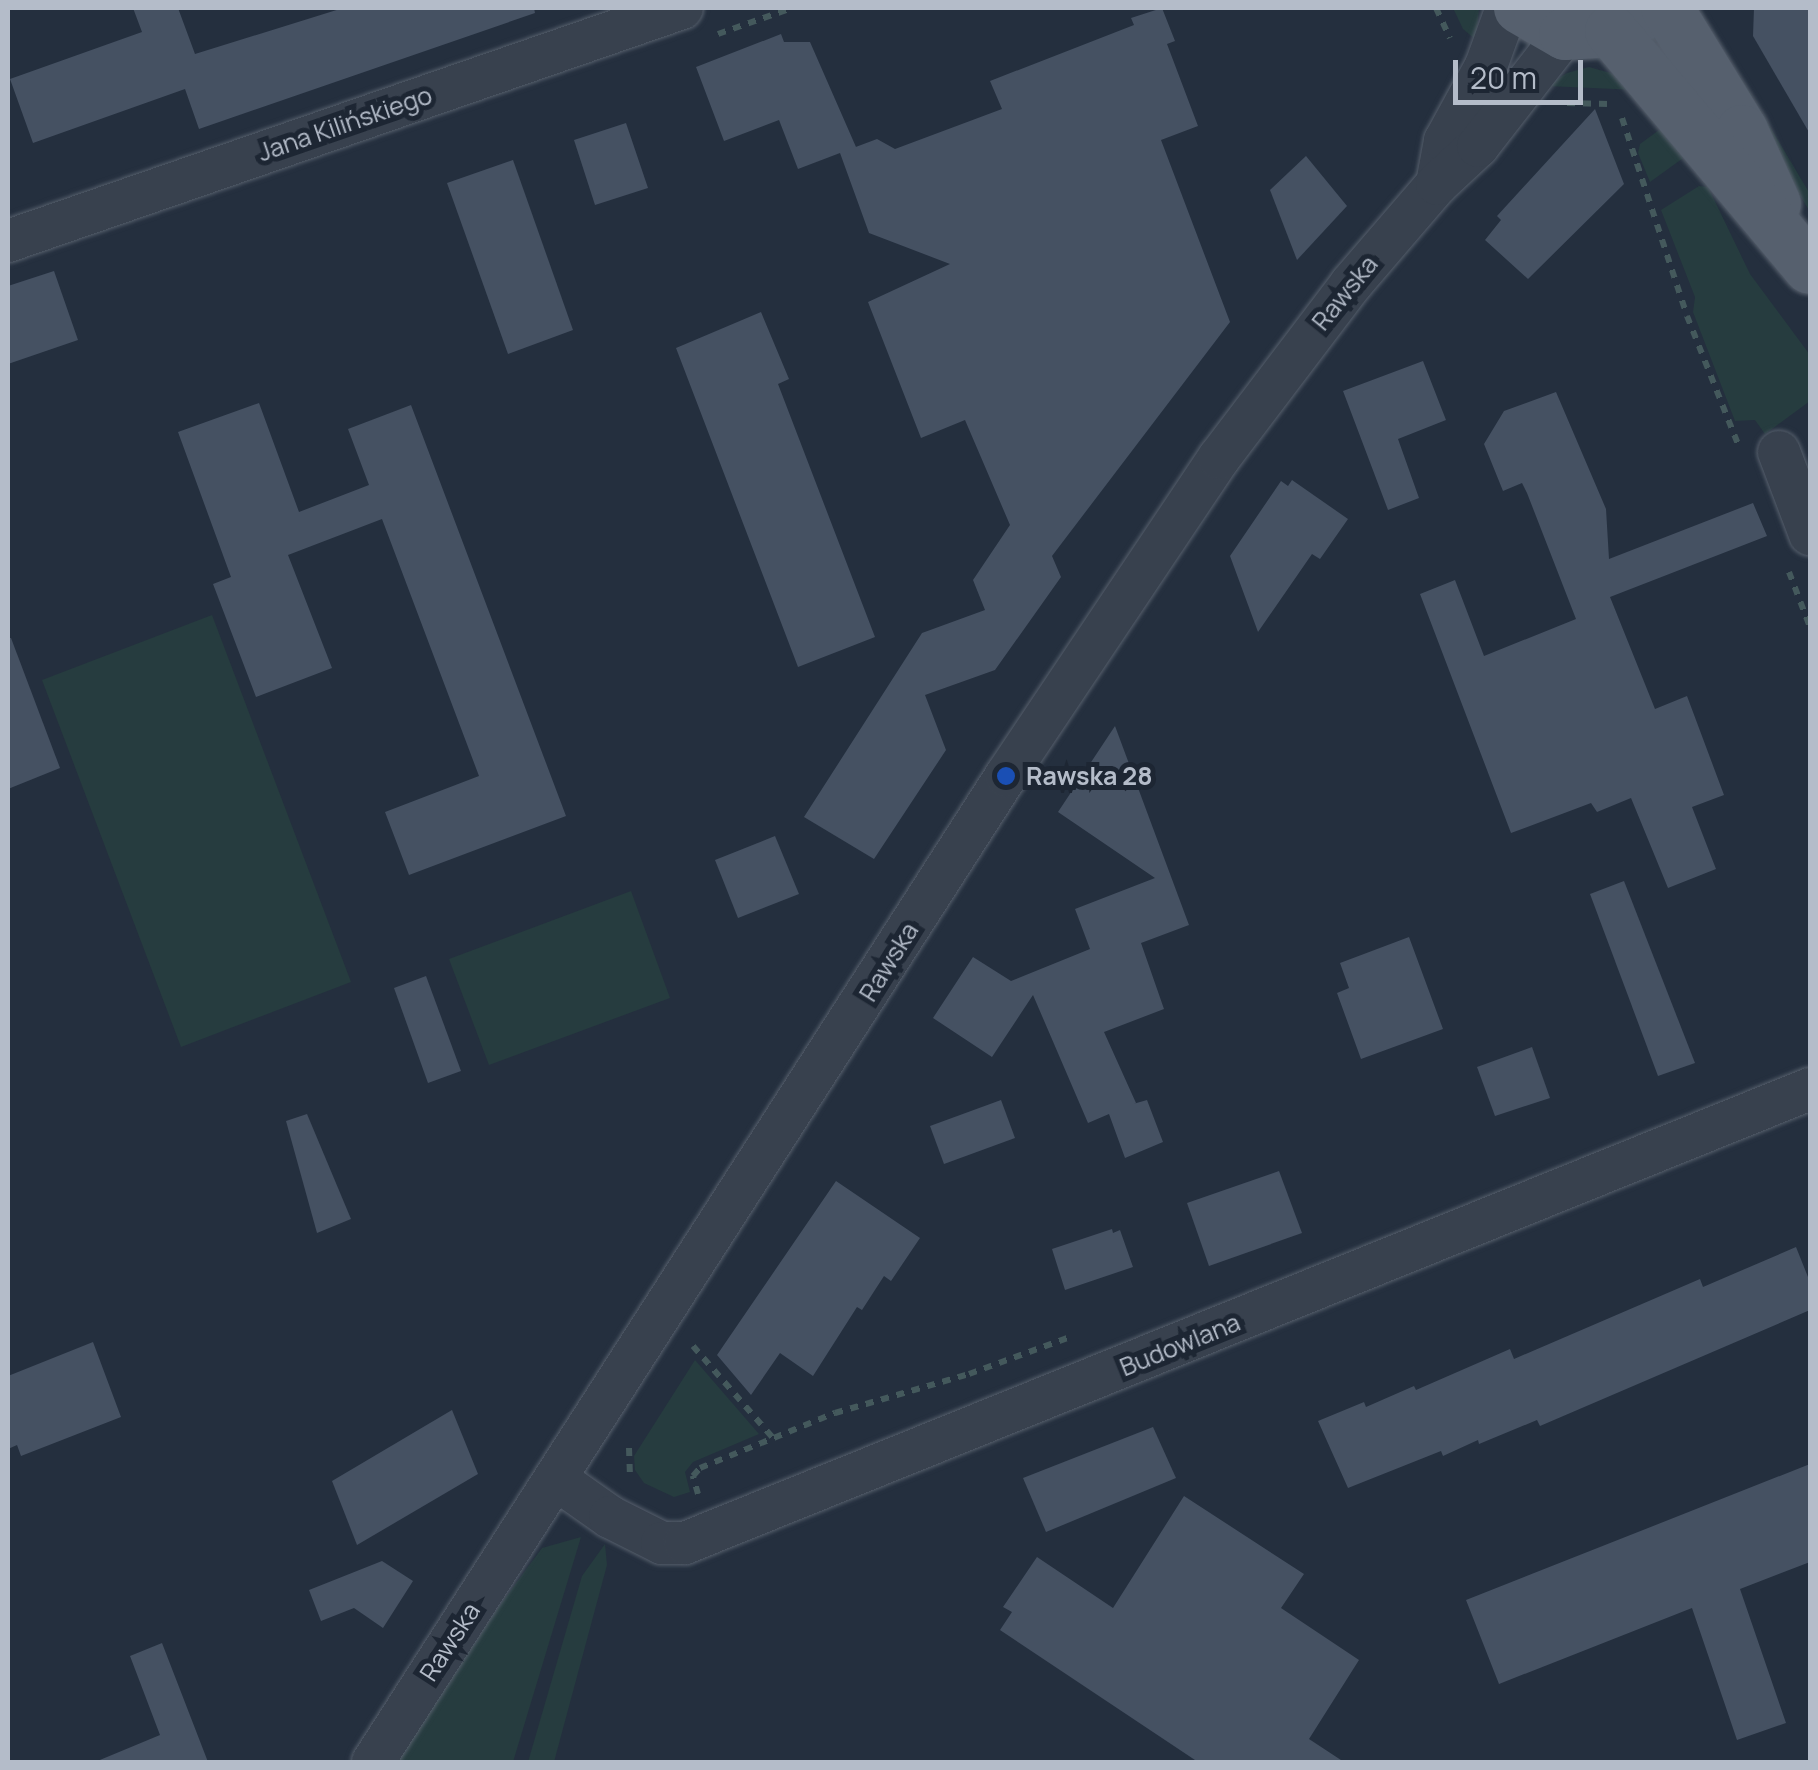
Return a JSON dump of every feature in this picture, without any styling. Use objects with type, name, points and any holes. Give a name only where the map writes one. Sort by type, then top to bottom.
[{"type":"main road","points":[[1520,8],[1609,24],[1666,91],[1708,150],[1804,260]]},
{"type":"main road","points":[[1667,8],[1742,131],[1804,260]]},
{"type":"street","name":"Jana Kilińskiego","points":[[8,241],[634,15],[682,8]]},
{"type":"street","name":"Rawska","points":[[1437,184],[1444,141],[1486,66],[1507,8]]},
{"type":"street","name":"Rawska","points":[[373,1762],[1006,776],[1218,458],[1351,284],[1437,184],[1609,24]]},
{"type":"street","points":[[1761,455],[1797,546]]},
{"type":"street","name":"Budowlana","points":[[556,1479],[610,1516],[662,1543],[685,1543],[1810,1090]]},
{"type":"path","points":[[1548,103],[1620,106],[1622,125],[1687,316],[1761,455]]},
{"type":"path","points":[[1797,546],[1810,627]]},
{"type":"path","points":[[684,1361],[704,1330]]},
{"type":"path","points":[[694,1502],[698,1495],[694,1478],[697,1470],[772,1438],[1078,1334]]},
{"type":"path","points":[[694,1346],[772,1438]]},
{"type":"path","points":[[635,1436],[626,1461],[628,1477],[635,1486]]},
{"type":"green space","points":[[1453,8],[1479,8],[1476,40],[1463,29]]},
{"type":"green space","points":[[1589,67],[1621,76],[1637,90],[1547,86],[1567,73]]},
{"type":"green space","points":[[1731,80],[1742,80],[1810,194],[1810,212]]},
{"type":"green space","points":[[1666,125],[1686,156],[1650,182],[1638,153],[1640,144]]},
{"type":"green space","points":[[1699,186],[1708,187],[1750,274],[1810,355],[1810,401],[1765,434],[1755,420],[1735,421],[1693,312],[1695,297],[1661,210]]},
{"type":"green space","points":[[212,615],[351,982],[181,1047],[42,680]]},
{"type":"green space","points":[[631,891],[670,998],[489,1065],[449,959]]},
{"type":"green space","points":[[695,1360],[759,1434],[693,1462],[685,1472],[690,1492],[674,1497],[644,1483],[635,1470],[634,1456]]},
{"type":"green space","points":[[581,1537],[513,1762],[397,1762],[497,1609],[542,1548]]},
{"type":"green space","points":[[605,1544],[607,1565],[554,1762],[528,1762],[582,1576]]},
{"type":"building","points":[[133,8],[178,8],[195,54],[343,8],[534,8],[535,13],[199,129],[185,89],[33,143],[10,79],[142,32]]},
{"type":"building","points":[[1162,8],[1175,41],[1167,44],[1198,126],[1161,140],[1230,322],[1052,556],[1061,577],[995,670],[925,695],[946,750],[874,859],[804,817],[922,633],[985,610],[973,580],[1010,525],[965,420],[921,438],[868,302],[950,264],[869,233],[840,153],[798,169],[779,120],[724,141],[696,67],[781,34],[784,42],[810,42],[856,147],[877,139],[895,149],[1002,109],[990,81],[1134,25],[1131,18]]},
{"type":"building","points":[[1754,8],[1810,8],[1810,134],[1753,36]]},
{"type":"building","points":[[1595,109],[1624,184],[1528,279],[1485,240],[1501,220],[1497,216]]},
{"type":"building","points":[[626,123],[648,188],[595,205],[574,140]]},
{"type":"building","points":[[1306,156],[1347,206],[1297,260],[1270,190]]},
{"type":"building","points":[[513,160],[573,330],[508,354],[447,183]]},
{"type":"building","points":[[54,271],[78,340],[8,364],[8,286]]},
{"type":"building","points":[[761,312],[789,379],[778,384],[875,637],[798,667],[676,348]]},
{"type":"building","points":[[1423,361],[1446,420],[1398,439],[1419,498],[1388,510],[1343,391]]},
{"type":"building","points":[[1556,392],[1606,509],[1609,559],[1753,503],[1767,536],[1610,597],[1655,709],[1687,696],[1724,795],[1692,807],[1716,869],[1668,888],[1631,798],[1597,812],[1591,803],[1511,833],[1420,594],[1455,580],[1484,656],[1576,619],[1522,483],[1503,491],[1484,444],[1504,411]]},
{"type":"building","points":[[259,403],[299,512],[369,485],[348,429],[411,405],[566,816],[409,875],[385,812],[479,776],[382,519],[288,555],[332,668],[256,697],[213,584],[231,577],[178,432]]},
{"type":"building","points":[[1292,480],[1348,519],[1320,559],[1312,554],[1258,632],[1230,556],[1281,481],[1288,486]]},
{"type":"building","points":[[8,638],[60,768],[8,789]]},
{"type":"building","points":[[1115,726],[1189,925],[1141,943],[1164,1009],[1104,1032],[1136,1103],[1133,1104],[1147,1100],[1163,1142],[1125,1158],[1109,1114],[1088,1123],[1033,995],[992,1057],[933,1018],[973,957],[1011,981],[1090,949],[1075,909],[1155,878],[1058,812]]},
{"type":"building","points":[[775,836],[799,894],[738,918],[715,860]]},
{"type":"building","points":[[1624,881],[1695,1063],[1658,1076],[1590,894]]},
{"type":"building","points":[[1409,937],[1443,1029],[1361,1059],[1337,993],[1349,988],[1340,963]]},
{"type":"building","points":[[426,976],[461,1071],[428,1083],[394,988]]},
{"type":"building","points":[[1532,1047],[1550,1098],[1495,1116],[1477,1067]]},
{"type":"building","points":[[1001,1100],[1015,1138],[944,1164],[930,1126]]},
{"type":"building","points":[[307,1114],[351,1219],[317,1233],[286,1121]]},
{"type":"building","points":[[1279,1171],[1302,1233],[1209,1266],[1187,1203]]},
{"type":"building","points":[[836,1181],[920,1238],[891,1281],[884,1276],[862,1310],[857,1307],[813,1376],[780,1353],[751,1395],[717,1355]]},
{"type":"building","points":[[1112,1229],[1113,1233],[1120,1230],[1133,1267],[1065,1290],[1052,1249]]},
{"type":"building","points":[[1796,1247],[1810,1282],[1810,1310],[1540,1426],[1537,1420],[1443,1456],[1441,1451],[1348,1488],[1318,1421],[1364,1402],[1366,1407],[1414,1386],[1416,1390],[1510,1349],[1514,1359],[1700,1279],[1703,1287]]},
{"type":"building","points":[[93,1342],[121,1417],[21,1456],[17,1445],[8,1449],[8,1376]]},
{"type":"building","points":[[452,1410],[478,1474],[357,1545],[332,1481]]},
{"type":"building","points":[[1153,1427],[1176,1478],[1046,1532],[1023,1478]]},
{"type":"building","points":[[1810,1464],[1810,1562],[1740,1589],[1786,1723],[1737,1740],[1692,1608],[1499,1684],[1466,1600]]},
{"type":"building","points":[[1184,1496],[1304,1574],[1281,1608],[1359,1660],[1309,1739],[1344,1762],[1198,1762],[1000,1630],[1012,1612],[1003,1607],[1037,1557],[1113,1608]]},
{"type":"building","points":[[382,1561],[413,1581],[383,1628],[354,1608],[321,1621],[309,1590]]},
{"type":"building","points":[[162,1643],[208,1762],[95,1762],[160,1735],[130,1656]]},
{"type":"place","name":"Rawska 28","points":[[1006,776]]}]
